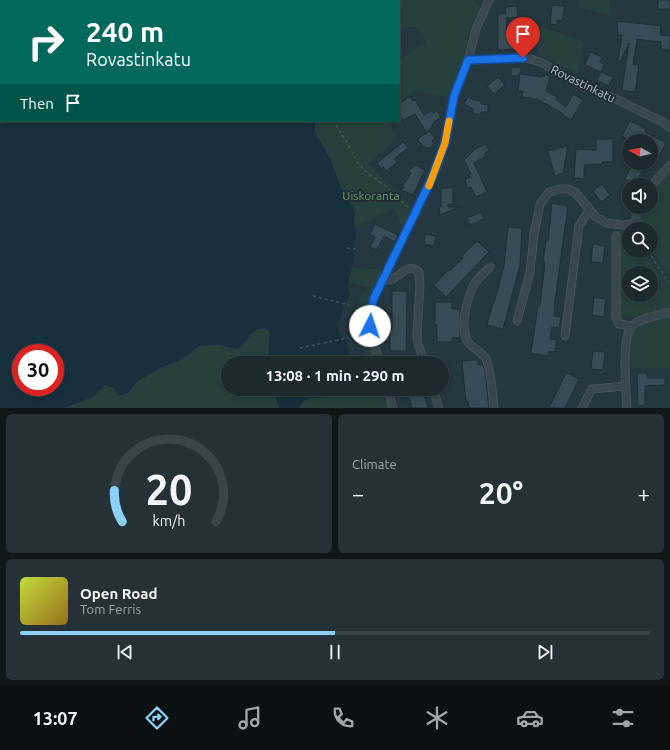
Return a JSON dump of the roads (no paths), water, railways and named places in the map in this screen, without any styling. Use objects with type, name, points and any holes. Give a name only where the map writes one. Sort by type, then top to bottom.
[{"type":"street","points":[[378,356],[372,340],[370,326],[370,314],[374,298],[431,180],[445,143],[454,96],[468,60],[476,29],[489,0]]},
{"type":"street","name":"Rovastinkatu","points":[[468,60],[531,59],[542,63],[585,87],[618,100],[651,116],[670,128]]},
{"type":"street","points":[[658,178],[670,165]]},
{"type":"street","points":[[517,321],[530,272],[534,234],[540,204],[549,192],[555,190],[567,190],[578,194],[589,210],[596,217],[606,223],[623,226],[636,224],[636,214]]},
{"type":"street","points":[[565,336],[578,226],[589,210]]},
{"type":"street","points":[[616,236],[616,317],[619,324],[632,326]]},
{"type":"street","points":[[490,267],[476,282],[471,291],[467,301],[464,320],[466,338],[469,343],[485,358],[488,365],[494,408]]},
{"type":"street","points":[[382,280],[390,280],[395,278],[403,270],[408,269],[419,272],[420,285],[417,335],[418,344],[422,356]]},
{"type":"street","points":[[627,408],[626,337],[632,326],[644,320],[670,312]]},
{"type":"street","points":[[582,408],[592,389],[626,386]]},
{"type":"street","points":[[390,396],[393,408]]},
{"type":"street","points":[[435,396],[439,408]]},
{"type":"water","points":[[0,122],[315,122],[317,136],[330,158],[341,188],[352,205],[355,213],[354,224],[356,230],[353,264],[347,289],[350,294],[337,324],[339,332],[346,342],[351,356],[268,356],[270,333],[265,328],[252,333],[238,349],[219,345],[199,346],[182,359],[158,369],[137,382],[128,393],[118,396],[114,388],[105,385],[93,397],[64,408],[0,408]]},
{"type":"water","points":[[275,396],[327,396],[306,400],[299,408],[280,408]]},
{"type":"park label","name":"Uiskoranta","points":[[371,196]]}]
